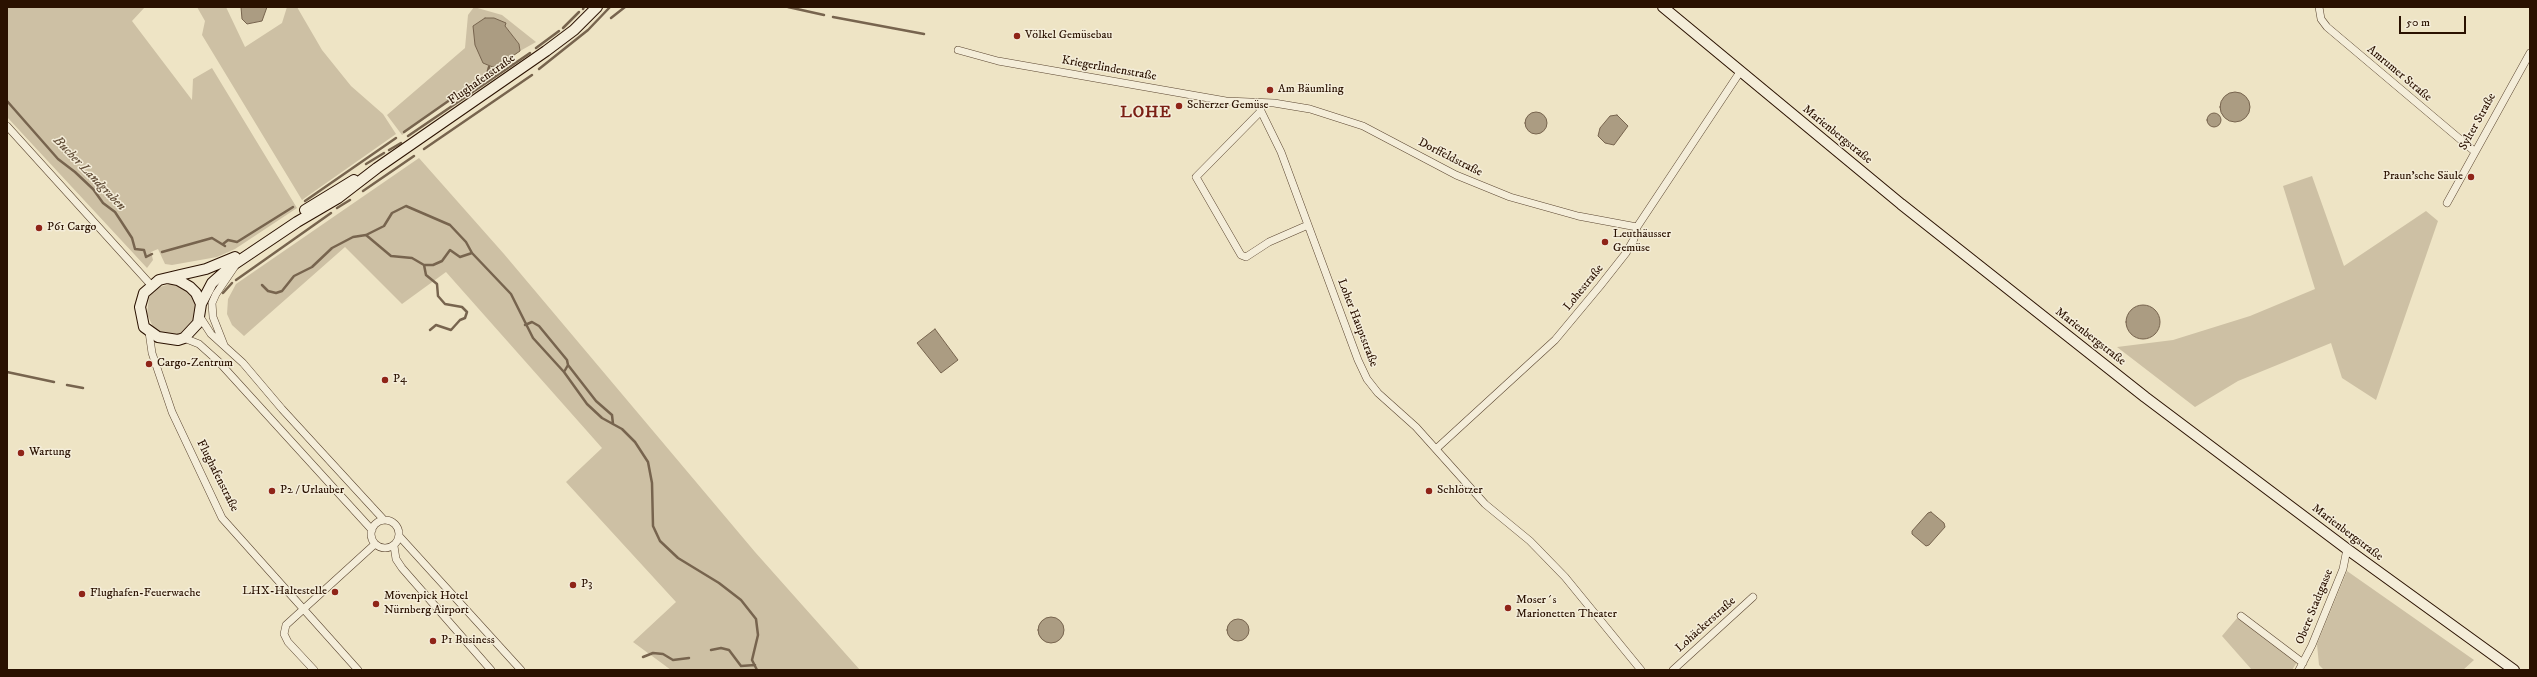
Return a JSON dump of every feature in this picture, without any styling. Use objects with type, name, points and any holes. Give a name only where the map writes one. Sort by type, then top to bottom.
[{"type":"main road","name":"Flughafenstraße","points":[[184,338],[195,328],[200,317],[201,304],[212,283],[239,261],[302,218],[338,198],[377,168],[555,45],[597,7]]},
{"type":"main road","name":"Marienbergstraße","points":[[1663,7],[1740,72],[2061,331],[2347,549],[2514,670]]},
{"type":"main road","name":"Flughafenstraße","points":[[149,332],[141,320],[140,307],[142,297],[151,285],[168,278],[206,269],[229,260],[328,195],[377,168]]},
{"type":"main road","points":[[168,278],[178,280],[190,287],[201,304]]},
{"type":"main road","points":[[149,332],[166,340],[184,338]]},
{"type":"street","name":"Amrumer Straße","points":[[2319,7],[2321,19],[2327,27],[2474,151]]},
{"type":"street","name":"Kriegerlindenstraße","points":[[958,50],[998,61],[1226,101],[1257,103]]},
{"type":"street","name":"Sylter Straße","points":[[2447,203],[2474,151],[2530,53]]},
{"type":"street","name":"Lohestraße","points":[[1436,449],[1555,340],[1626,253],[1634,239],[1637,227],[1740,72]]},
{"type":"street","name":"Loher Hauptstraße","points":[[1257,103],[1281,152],[1358,360],[1367,379],[1378,393],[1416,426],[1485,504],[1530,541],[1565,577],[1641,670]]},
{"type":"street","name":"Dorffeldstraße","points":[[1257,103],[1310,109],[1346,119],[1374,131],[1456,175],[1510,197],[1578,216],[1637,227]]},
{"type":"street","points":[[1261,111],[1196,177],[1241,255],[1246,257],[1269,242],[1308,225]]},
{"type":"street","points":[[7,126],[151,285]]},
{"type":"street","name":"Flughafenstraße","points":[[226,348],[213,317],[212,304],[216,294],[239,261]]},
{"type":"street","name":"Flughafenstraße","points":[[200,317],[211,334],[243,363],[282,409],[384,520],[391,521],[397,525],[400,537],[521,670]]},
{"type":"street","name":"Flughafenstraße","points":[[149,332],[152,353],[172,412],[222,518],[301,609],[358,670]]},
{"type":"street","points":[[184,338],[199,344],[218,361],[372,530]]},
{"type":"street","points":[[384,520],[376,523],[372,530],[371,537],[375,544],[386,549],[394,546],[400,537]]},
{"type":"street","points":[[314,670],[288,642],[284,634],[288,622],[375,544]]},
{"type":"street","points":[[394,546],[396,559],[402,568],[492,670]]},
{"type":"street","name":"Obere Stadtgasse","points":[[2299,670],[2343,569],[2347,549]]},
{"type":"street","name":"Lohäckerstraße","points":[[1673,670],[1753,597]]},
{"type":"street","points":[[2241,616],[2303,663]]},
{"type":"shaded area","points":[[7,7],[145,7],[132,21],[192,100],[193,79],[212,68],[297,208],[235,249],[217,257],[172,265],[165,264],[158,249],[151,252],[153,260],[147,268],[7,117]]},
{"type":"shaded area","points":[[197,7],[226,7],[245,47],[282,23],[287,7],[297,7],[322,50],[351,86],[383,114],[396,134],[302,200],[202,35],[205,21]]},
{"type":"shaded area","points":[[241,7],[267,7],[262,21],[247,24],[242,19]]},
{"type":"shaded area","points":[[474,7],[502,15],[536,42],[520,51],[519,44],[505,26],[489,67],[495,68],[402,135],[387,115],[465,48],[468,15]]},
{"type":"shaded area","points":[[485,18],[494,18],[506,23],[505,26],[519,44],[520,51],[495,68],[483,63],[475,45],[473,26]]},
{"type":"shaded area","points":[[2235,92],[2245,97],[2250,107],[2245,117],[2235,122],[2225,117],[2220,107],[2225,97]]},
{"type":"shaded area","points":[[1536,112],[1544,115],[1547,123],[1544,131],[1536,134],[1528,131],[1525,123],[1528,115]]},
{"type":"shaded area","points":[[2211,113],[2217,113],[2221,117],[2221,123],[2217,127],[2211,127],[2207,123],[2207,117]]},
{"type":"shaded area","points":[[1617,115],[1628,126],[1614,145],[1605,143],[1598,136],[1600,128],[1610,116]]},
{"type":"shaded area","points":[[419,158],[504,254],[755,552],[860,670],[671,670],[633,642],[676,602],[566,482],[602,448],[446,272],[402,304],[345,247],[244,336],[232,325],[227,314],[228,299],[236,284]]},
{"type":"shaded area","points":[[2312,176],[2344,266],[2426,211],[2438,221],[2376,400],[2342,378],[2331,343],[2238,381],[2195,407],[2117,347],[2173,340],[2250,316],[2315,289],[2283,186]]},
{"type":"shaded area","points":[[174,283],[183,285],[198,299],[192,329],[178,336],[162,334],[154,329],[147,314],[149,297],[156,288]]},
{"type":"shaded area","points":[[2140,305],[2146,305],[2155,310],[2159,316],[2159,328],[2155,334],[2146,339],[2140,339],[2131,334],[2126,325],[2126,319],[2131,310]]},
{"type":"shaded area","points":[[935,329],[958,360],[941,373],[917,343]]},
{"type":"shaded area","points":[[1931,512],[1944,523],[1945,527],[1929,545],[1926,546],[1912,534],[1912,531],[1928,513]]},
{"type":"shaded area","points":[[2347,571],[2474,660],[2463,670],[2324,670],[2319,665],[2317,644]]},
{"type":"shaded area","points":[[1051,617],[1060,621],[1064,630],[1060,639],[1051,643],[1042,639],[1038,630],[1042,621]]},
{"type":"shaded area","points":[[2238,617],[2297,662],[2292,670],[2252,670],[2222,636]]},
{"type":"shaded area","points":[[1238,619],[1246,622],[1249,630],[1246,638],[1238,641],[1230,638],[1227,630],[1230,622]]},
{"type":"waterway","points":[[539,69],[588,30],[610,7]]},
{"type":"waterway","points":[[611,18],[625,7]]},
{"type":"waterway","points":[[788,7],[824,15]]},
{"type":"waterway","points":[[563,28],[579,12]]},
{"type":"waterway","points":[[833,17],[924,34]]},
{"type":"waterway","points":[[536,48],[559,31]]},
{"type":"waterway","points":[[408,136],[530,53]]},
{"type":"waterway","points":[[404,132],[487,74],[489,67]]},
{"type":"waterway","points":[[424,149],[532,75]]},
{"type":"waterway","name":"Bucher Landgraben","points":[[7,101],[58,159],[75,172],[93,189],[103,203],[115,212],[132,238],[135,249],[144,250],[146,257],[152,254]]},
{"type":"waterway","points":[[305,201],[396,138]]},
{"type":"waterway","points":[[389,150],[401,143]]},
{"type":"waterway","points":[[366,164],[384,153]]},
{"type":"waterway","points":[[363,191],[414,156]]},
{"type":"waterway","points":[[337,208],[350,200]]},
{"type":"waterway","name":"Bucher Landgraben","points":[[366,235],[384,226],[392,213],[406,206],[450,225],[466,242],[472,253]]},
{"type":"waterway","points":[[223,244],[228,240],[237,242],[293,207]]},
{"type":"waterway","points":[[236,280],[331,213]]},
{"type":"waterway","name":"Bucher Landgraben","points":[[262,285],[268,291],[276,293],[282,291],[294,276],[312,267],[332,248],[353,237],[366,235],[391,256],[412,258],[424,265],[433,265],[442,261],[450,250],[460,257],[472,253],[511,294],[533,338],[564,372],[587,404],[602,418],[622,429],[635,442],[648,462],[652,483],[653,526],[660,541],[678,558],[719,583],[741,600],[756,619],[758,635],[752,660],[757,670]]},
{"type":"waterway","name":"Bucher Landgraben","points":[[162,252],[212,238],[225,246]]},
{"type":"waterway","points":[[424,265],[426,275],[437,284],[438,296],[445,304],[462,307],[467,312],[465,318],[460,320],[451,330],[436,325],[430,330]]},
{"type":"waterway","points":[[223,293],[232,283]]},
{"type":"waterway","name":"Bucher Landgraben","points":[[525,325],[532,322],[539,326],[567,360],[568,365],[564,372]]},
{"type":"waterway","name":"Bucher Landgraben","points":[[568,365],[596,401],[612,415],[613,424]]},
{"type":"waterway","points":[[7,372],[54,382]]},
{"type":"waterway","points":[[67,385],[83,388]]},
{"type":"waterway","points":[[711,650],[721,648],[729,650],[741,666],[755,665]]},
{"type":"waterway","points":[[643,657],[653,653],[663,654],[673,660],[689,658]]},
{"type":"place","name":"Völkel Gemüsebau","points":[[1017,36]]},
{"type":"place","name":"Am Bäumling","points":[[1270,90]]},
{"type":"place","name":"Scherzer Gemüse","points":[[1179,106]]},
{"type":"place","name":"Praun’sche Säule","points":[[2471,177]]},
{"type":"place","name":"P61 Cargo","points":[[39,228]]},
{"type":"place","name":"Leuthäusser Gemüse","points":[[1605,242]]},
{"type":"place","name":"Cargo-Zentrum","points":[[149,364]]},
{"type":"place","name":"P4","points":[[385,380]]},
{"type":"place","name":"Wartung","points":[[21,453]]},
{"type":"place","name":"P2 / Urlauber","points":[[272,491]]},
{"type":"place","name":"Schlötzer","points":[[1429,491]]},
{"type":"place","name":"P3","points":[[573,585]]},
{"type":"place","name":"LHX-Haltestelle","points":[[335,592]]},
{"type":"place","name":"Flughafen-Feuerwache","points":[[82,594]]},
{"type":"place","name":"Mövenpick Hotel Nürnberg Airport","points":[[376,604]]},
{"type":"place","name":"Moser´s Marionetten Theater","points":[[1508,608]]},
{"type":"place","name":"P1 Business","points":[[433,641]]},
{"type":"district","name":"LOHE","points":[[1146,114]]}]
